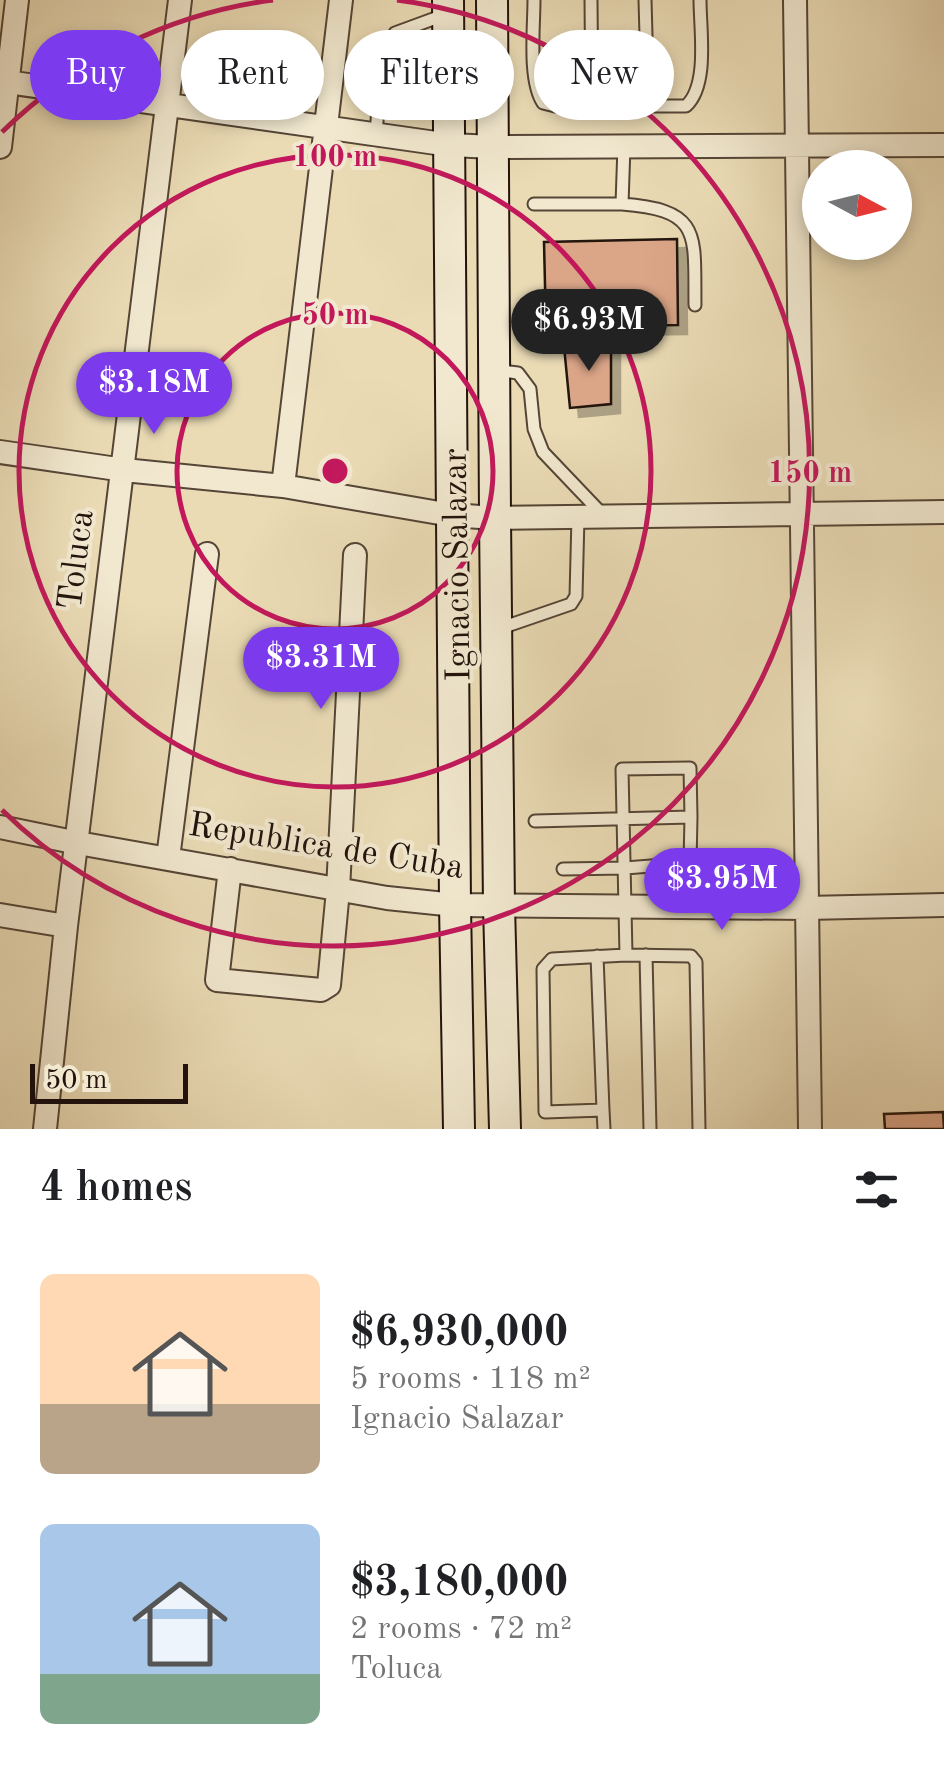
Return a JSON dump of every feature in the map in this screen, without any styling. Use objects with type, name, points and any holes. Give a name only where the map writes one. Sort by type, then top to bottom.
[{"type":"main road","name":"Ignacio Salazar","points":[[492,0],[494,518],[505,1129]]},
{"type":"main road","name":"Ignacio Salazar","points":[[448,7],[459,1129]]},
{"type":"street","points":[[0,147],[4,81],[17,0]]},
{"type":"street","name":"Toluca","points":[[46,1129],[66,926],[180,0]]},
{"type":"street","points":[[283,486],[341,0]]},
{"type":"street","points":[[795,0],[810,1129]]},
{"type":"street","points":[[4,81],[450,144],[944,146]]},
{"type":"street","points":[[0,452],[124,470],[283,486],[452,515],[494,518],[944,512]]},
{"type":"street","points":[[168,858],[206,554]]},
{"type":"street","points":[[230,868],[216,980],[326,988],[338,890],[355,555]]},
{"type":"street","name":"Republica de Cuba","points":[[0,827],[338,890],[455,905],[806,908],[944,904]]},
{"type":"street","points":[[0,915],[66,926]]},
{"type":"lane","points":[[534,0],[534,30]]},
{"type":"lane","points":[[590,0],[591,30]]},
{"type":"lane","points":[[645,0],[646,30]]},
{"type":"lane","points":[[674,106],[686,106],[700,84],[700,0]]},
{"type":"lane","points":[[376,134],[382,58],[395,33],[448,7]]},
{"type":"lane","points":[[622,204],[624,146]]},
{"type":"lane","points":[[534,204],[622,204],[660,208],[678,217],[690,230],[694,305]]},
{"type":"lane","points":[[494,370],[518,373],[530,389],[534,429],[543,452],[604,516]]},
{"type":"lane","points":[[497,630],[571,604],[576,596],[578,516]]},
{"type":"lane","points":[[563,869],[625,868],[690,864],[690,768],[622,769],[624,820],[625,868],[626,906],[626,954]]},
{"type":"lane","points":[[535,821],[691,817]]},
{"type":"lane","points":[[603,1110],[545,1112],[544,969],[552,959],[626,954],[691,956],[696,962],[699,1129]]},
{"type":"lane","points":[[646,955],[650,1129]]},
{"type":"lane","points":[[597,956],[604,1129]]},
{"type":"building","points":[[677,239],[678,325],[546,327],[544,242]]},
{"type":"building","points":[[611,342],[611,404],[570,408],[564,346]]},
{"type":"building","points":[[943,1112],[944,1129],[885,1129],[884,1114]]}]
